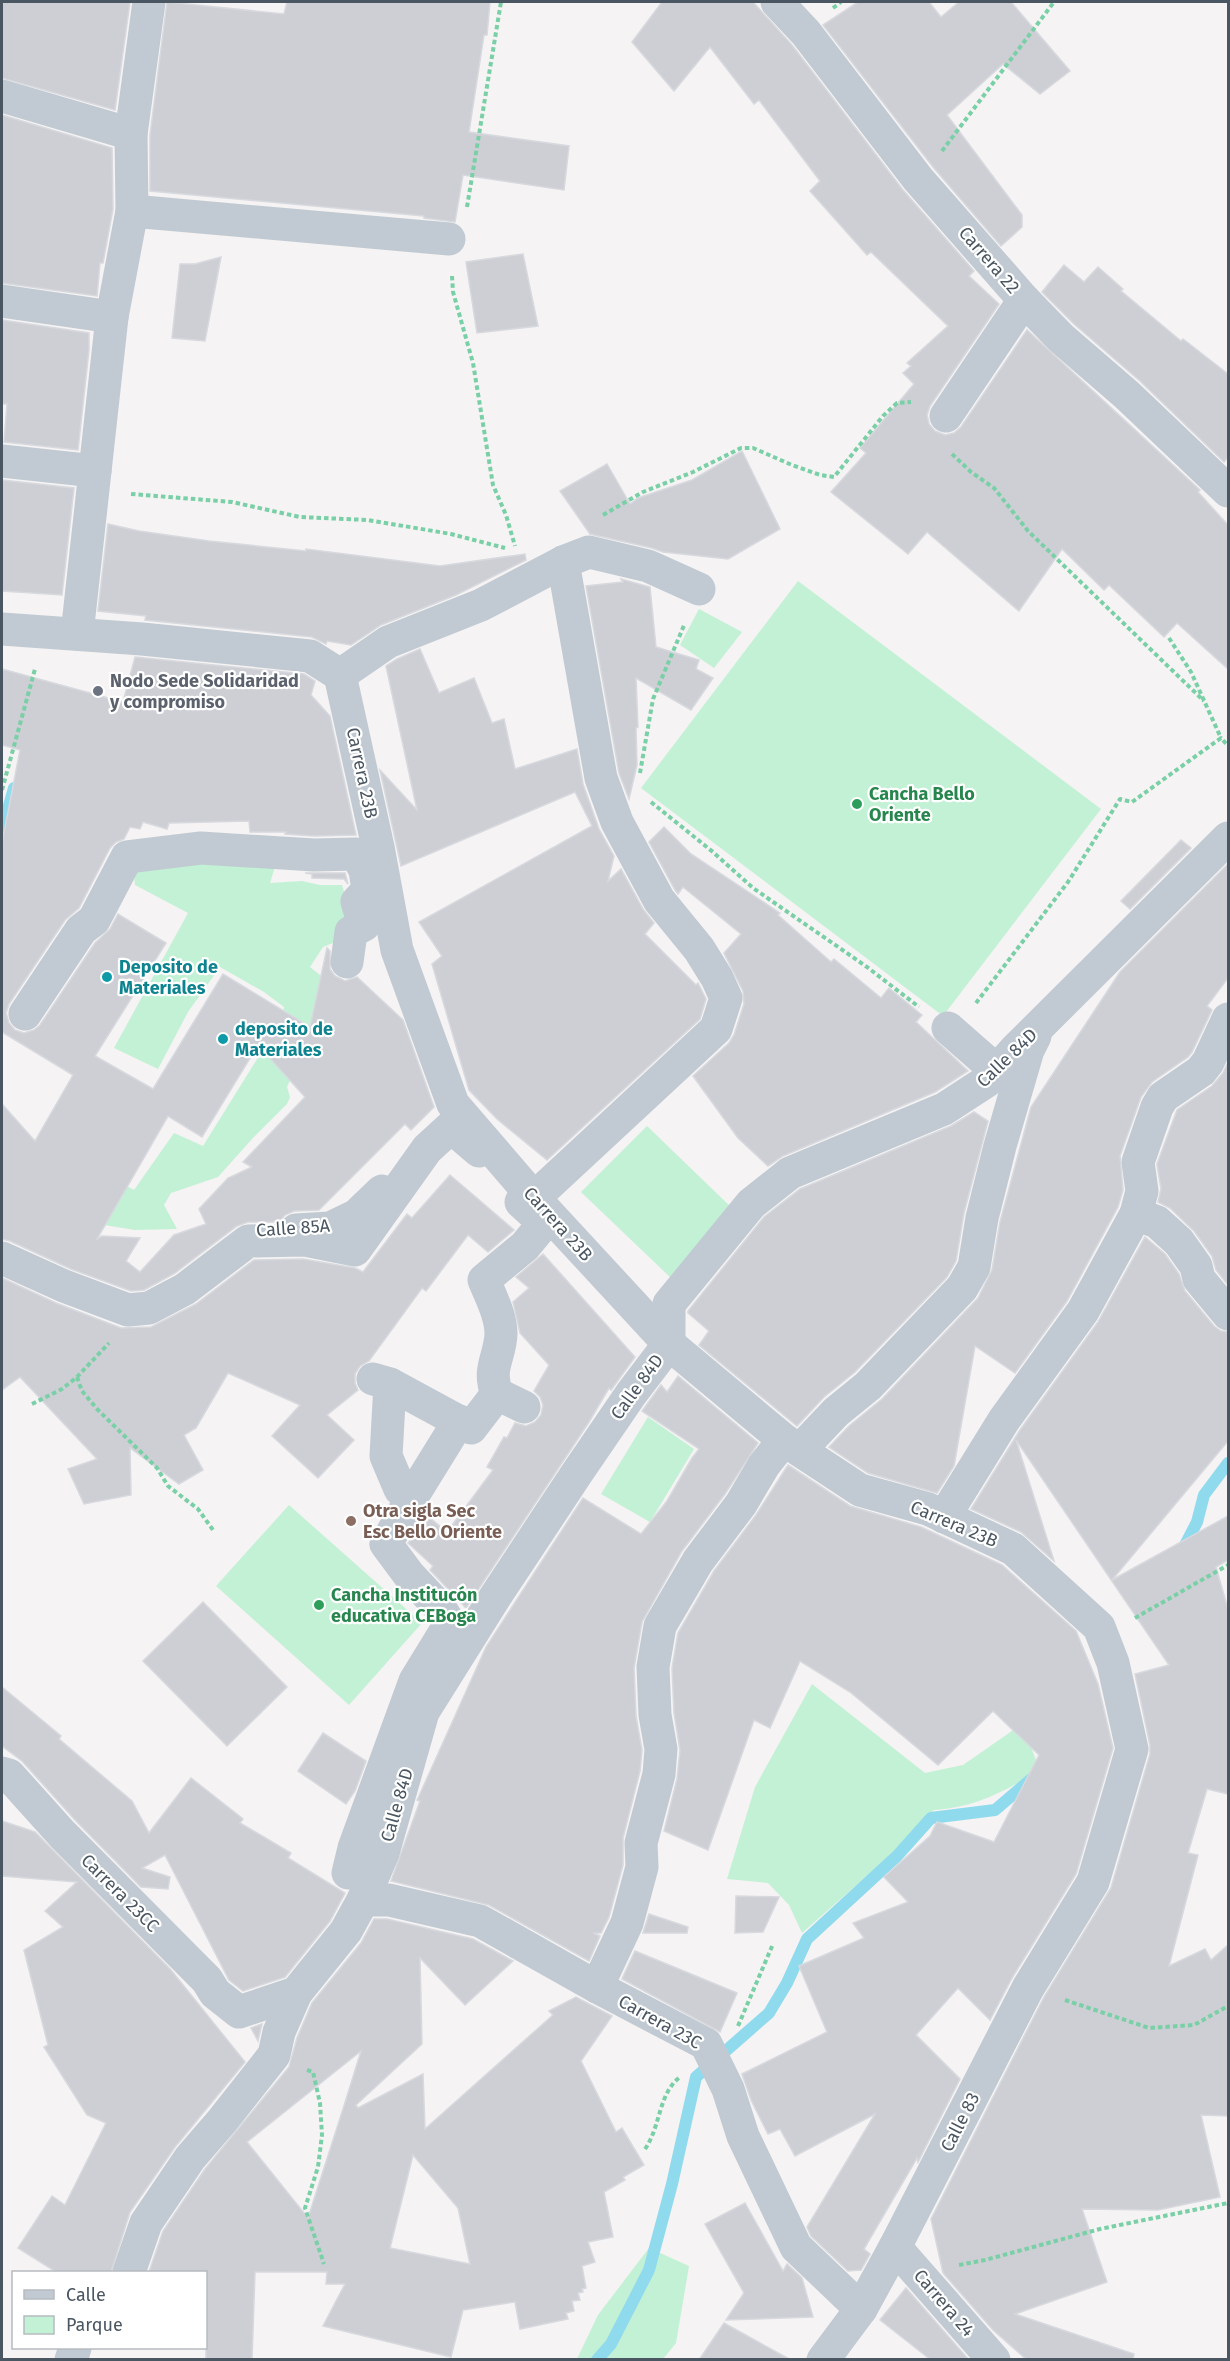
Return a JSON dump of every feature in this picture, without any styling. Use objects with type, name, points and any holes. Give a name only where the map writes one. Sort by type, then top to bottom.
[{"type":"street","points":[[77,634],[112,317],[132,211],[131,134],[149,2]]},
{"type":"street","name":"Carrera 22","points":[[777,2],[806,33],[918,179],[1024,300],[1061,338],[1126,395],[1228,491]]},
{"type":"street","points":[[2,96],[131,134]]},
{"type":"street","points":[[132,211],[449,239]]},
{"type":"street","points":[[946,416],[1024,300]]},
{"type":"street","points":[[2,301],[112,317]]},
{"type":"street","points":[[2,461],[95,471]]},
{"type":"street","points":[[534,1198],[716,1029],[726,998],[717,978],[699,950],[659,900],[617,822],[601,778],[576,557]]},
{"type":"street","points":[[2,629],[310,656],[340,675],[388,642],[481,604],[576,557],[648,566],[699,589]]},
{"type":"street","name":"Carrera 23B","points":[[340,675],[378,847],[397,950],[453,1104],[534,1198],[669,1344],[792,1445],[860,1490],[928,1509],[1013,1549],[1099,1627],[1113,1663],[1132,1749],[1093,1882]]},
{"type":"street","points":[[182,834],[378,847]]},
{"type":"street","name":"Calle 84D","points":[[269,2063],[274,2055],[279,2032],[296,1993],[346,1930],[356,1887],[370,1880],[383,1853],[423,1712],[577,1473],[631,1394],[669,1344],[669,1304],[751,1204],[790,1173],[944,1110],[987,1081],[1228,838]]},
{"type":"street","points":[[25,1014],[81,930],[94,920],[127,857],[201,848],[314,855],[356,854],[365,870],[368,890],[357,902],[363,925],[351,932],[347,962]]},
{"type":"street","points":[[944,1517],[1004,1420],[1083,1311],[1136,1214],[1142,1191],[1138,1162],[1157,1107],[1163,1097],[1201,1071],[1208,1062],[1228,1019]]},
{"type":"street","points":[[948,1028],[997,1071]]},
{"type":"street","points":[[597,1987],[627,1923],[642,1867],[641,1843],[659,1774],[661,1749],[655,1715],[653,1667],[660,1626],[698,1561],[741,1504],[764,1465],[868,1386],[962,1288],[974,1267],[982,1218],[1000,1146],[1028,1050],[1038,1028]]},
{"type":"street","name":"Calle 85A","points":[[2,1246],[64,1278],[126,1295],[164,1292],[193,1274],[226,1243],[253,1229],[330,1228],[357,1215],[381,1191],[453,1104]]},
{"type":"street","points":[[2,1258],[64,1287],[128,1310],[149,1308],[185,1289],[248,1241],[305,1240],[355,1250],[427,1149],[451,1127],[489,1160],[516,1197],[544,1223],[525,1246],[484,1280],[497,1311],[501,1335],[492,1381],[511,1401],[471,1428],[381,1382],[386,1456],[400,1489],[412,1497]]},
{"type":"street","points":[[1136,1214],[1157,1222],[1179,1242],[1196,1266],[1199,1279],[1228,1314]]},
{"type":"street","points":[[356,1887],[354,1848],[415,1680],[450,1624],[440,1608],[409,1575],[386,1544],[459,1421]]},
{"type":"street","name":"Carrera 23CC","points":[[2,1773],[9,1775],[62,1834],[207,1980],[215,1994],[239,2013],[296,1993]]},
{"type":"street","name":"Calle 83","points":[[823,2360],[861,2309],[1028,1988],[1093,1882]]},
{"type":"street","name":"Carrera 23C","points":[[356,1887],[389,1900],[480,1921],[597,1987],[706,2044],[726,2086],[743,2136],[796,2247],[861,2309]]},
{"type":"street","points":[[129,2271],[146,2223],[190,2158],[269,2063]]},
{"type":"street","name":"Carrera 24","points":[[895,2247],[994,2360]]},
{"type":"path","points":[[95,471],[116,493],[232,502],[300,517],[368,520],[451,534],[516,550],[506,515],[493,485],[473,363],[453,292],[449,239],[466,220],[501,2]]},
{"type":"path","points":[[918,179],[938,157],[1054,2]]},
{"type":"path","points":[[576,557],[592,533],[598,517],[643,492],[693,472],[741,448],[753,448],[792,465],[820,475],[834,477],[883,416],[897,403],[910,402],[928,407],[946,416],[942,432],[947,448],[971,472],[994,488],[1048,552],[1204,701]]},
{"type":"path","points":[[639,782],[653,699],[699,589]]},
{"type":"path","points":[[2,790],[45,632]]},
{"type":"path","points":[[1169,638],[1191,672],[1221,738],[1228,746]]},
{"type":"path","points":[[645,798],[753,888],[948,1028],[963,1019],[1068,882],[1120,799],[1132,802],[1221,738]]},
{"type":"path","points":[[32,1404],[62,1389],[77,1377],[139,1309]]},
{"type":"path","points":[[77,1377],[82,1391],[97,1409],[157,1468],[168,1486],[198,1509],[213,1530]]},
{"type":"path","points":[[1103,1635],[1228,1565]]},
{"type":"path","points":[[645,2149],[653,2137],[670,2085],[687,2071],[706,2044],[730,2040],[745,2011],[772,1944]]},
{"type":"path","points":[[1028,1988],[1149,2028],[1194,2025],[1228,2006]]},
{"type":"path","points":[[269,2063],[296,2065],[313,2072],[320,2103],[322,2135],[318,2167],[305,2208],[324,2264]]},
{"type":"path","points":[[917,2273],[985,2260],[1100,2229],[1228,2203]]},
{"type":"green space","points":[[798,581],[1101,809],[943,1016],[641,788]]},
{"type":"green space","points":[[699,609],[742,632],[714,668],[680,645]]},
{"type":"green space","points":[[277,860],[270,883],[302,881],[320,885],[342,885],[351,915],[340,940],[323,947],[310,967],[320,975],[333,980],[287,1087],[290,1097],[287,1104],[218,1177],[171,1193],[164,1205],[177,1229],[135,1230],[104,1225],[101,1172],[134,1190],[174,1133],[203,1146],[282,1019],[284,1007],[264,992],[220,967],[188,1012],[158,1069],[114,1048],[188,913],[135,885],[133,864]]},
{"type":"green space","points":[[647,1126],[736,1212],[671,1278],[581,1192]]},
{"type":"green space","points":[[648,1417],[694,1449],[650,1522],[601,1494]]},
{"type":"green space","name":"Cancha Institucón educativa CEBoga","points":[[289,1505],[422,1623],[349,1705],[216,1586]]},
{"type":"green space","points":[[812,1684],[925,1773],[963,1765],[1019,1726],[1028,1739],[1040,1771],[977,1802],[934,1810],[886,1859],[802,1933],[789,1905],[768,1883],[727,1879],[755,1787]]},
{"type":"green space","points":[[649,2248],[689,2266],[676,2343],[663,2359],[577,2359],[598,2315]]},
{"type":"building","points":[[2,2],[130,2],[115,110],[2,78]]},
{"type":"building","points":[[167,2],[284,14],[287,2],[490,2],[487,35],[484,35],[469,132],[569,146],[564,190],[463,175],[455,222],[424,218],[424,216],[150,191],[150,135]]},
{"type":"building","points":[[662,2],[753,2],[792,45],[903,190],[974,271],[969,276],[999,304],[930,406],[927,415],[929,424],[935,431],[945,435],[954,433],[961,427],[1027,330],[1200,490],[1198,492],[1228,525],[1228,669],[1177,623],[1164,637],[1109,585],[1104,590],[1062,549],[1019,611],[927,532],[908,554],[831,492],[866,453],[860,448],[914,384],[903,373],[911,366],[907,363],[948,326],[871,252],[867,255],[810,191],[820,181],[759,100],[754,104],[710,47],[674,91],[632,42]]},
{"type":"building","points":[[858,2],[929,2],[941,17],[959,2],[1011,2],[1070,71],[1040,94],[1003,64],[947,115],[1022,215],[1022,227],[1001,246],[933,167],[823,25]]},
{"type":"building","points":[[2,115],[112,148],[113,209],[103,263],[100,263],[97,296],[2,283]]},
{"type":"building","points":[[523,254],[538,326],[477,333],[466,262]]},
{"type":"building","points":[[221,257],[205,341],[172,338],[180,264],[195,264]]},
{"type":"building","points":[[1064,265],[1084,282],[1098,267],[1123,289],[1121,291],[1181,341],[1183,339],[1228,374],[1228,457],[1224,462],[1140,381],[1074,324],[1042,292]]},
{"type":"building","points":[[2,320],[89,333],[78,450],[4,442],[7,404],[2,404]]},
{"type":"building","points":[[742,451],[780,529],[728,559],[663,552],[590,534],[560,491],[607,464],[630,504],[638,498],[692,480]]},
{"type":"building","points":[[2,480],[74,488],[62,595],[2,591]]},
{"type":"building","points":[[108,524],[209,541],[306,551],[306,549],[440,566],[525,554],[526,560],[456,595],[381,625],[351,645],[327,641],[326,644],[312,637],[145,620],[146,616],[98,611]]},
{"type":"building","points":[[621,579],[650,587],[656,647],[699,660],[696,669],[713,678],[691,710],[636,678],[637,765],[629,799],[619,773],[586,586],[623,582]]},
{"type":"building","points":[[420,649],[439,693],[474,678],[492,723],[504,719],[515,769],[577,749],[583,784],[599,829],[614,856],[608,881],[621,869],[643,909],[654,923],[645,934],[696,985],[698,983],[706,999],[700,1019],[547,1160],[497,1119],[469,1090],[432,964],[442,956],[419,922],[592,826],[575,792],[401,866],[380,770],[417,810],[386,666]]},
{"type":"building","points":[[135,657],[304,674],[315,681],[311,695],[330,716],[356,835],[314,836],[285,834],[286,832],[250,832],[249,821],[169,823],[167,829],[143,822],[140,829],[130,827],[124,839],[116,842],[110,848],[79,908],[65,920],[9,1004],[6,1013],[9,1023],[15,1030],[24,1033],[40,1025],[95,943],[110,929],[118,914],[166,943],[95,1056],[153,1089],[223,974],[310,1027],[327,948],[330,951],[330,969],[335,976],[345,981],[357,977],[403,1020],[434,1107],[411,1130],[405,1124],[319,1210],[294,1211],[285,1215],[279,1222],[248,1222],[237,1226],[175,1273],[144,1290],[131,1291],[71,1269],[2,1239],[2,1104],[35,1141],[73,1075],[2,1032],[2,843],[20,750],[2,745],[2,669],[123,702]],"holes":[[[258,1045],[305,1097],[243,1162],[252,1167],[228,1178],[199,1209],[206,1224],[174,1235],[140,1272],[126,1261],[140,1238],[102,1236],[97,1239],[168,1116],[202,1137]]]},
{"type":"building","points":[[664,827],[691,854],[780,913],[778,915],[831,962],[834,959],[881,998],[889,988],[922,1015],[916,1022],[968,1071],[935,1092],[783,1156],[768,1166],[738,1138],[693,1076],[729,1043],[734,1035],[744,1004],[743,991],[724,953],[741,934],[683,887],[678,894],[675,890],[649,842]]},
{"type":"building","points":[[1181,840],[1191,848],[1130,909],[1121,901]]},
{"type":"building","points":[[1228,864],[1228,978],[1207,1006],[1212,1010],[1192,1052],[1152,1082],[1141,1097],[1120,1156],[1123,1190],[1118,1207],[1067,1301],[1015,1373],[975,1346],[954,1466],[937,1493],[868,1473],[829,1447],[849,1426],[882,1399],[978,1298],[992,1270],[1000,1222],[1031,1107],[1120,972]]},
{"type":"building","points":[[305,873],[345,873],[348,884],[344,879],[312,878],[312,874]]},
{"type":"building","points":[[1228,1062],[1228,1285],[1216,1270],[1212,1256],[1194,1231],[1170,1208],[1158,1202],[1161,1189],[1157,1164],[1177,1110],[1212,1086],[1223,1073]]},
{"type":"building","points":[[974,1112],[988,1121],[964,1213],[956,1261],[947,1277],[855,1372],[824,1397],[797,1426],[699,1345],[709,1331],[688,1311],[764,1217],[800,1189],[951,1126]]},
{"type":"building","points":[[450,1175],[514,1230],[488,1252],[468,1235],[426,1291],[422,1288],[369,1361],[360,1366],[355,1374],[358,1390],[327,1415],[354,1440],[318,1478],[272,1436],[300,1405],[228,1373],[196,1428],[184,1435],[203,1470],[179,1484],[130,1448],[131,1495],[84,1504],[68,1469],[97,1459],[20,1377],[2,1390],[2,1278],[56,1303],[121,1328],[151,1327],[196,1304],[254,1260],[303,1259],[355,1268],[363,1272],[407,1214],[412,1218]]},
{"type":"building","points":[[1145,1237],[1165,1254],[1179,1274],[1185,1291],[1214,1326],[1221,1331],[1228,1332],[1228,1441],[1112,1580],[1228,1516],[1228,1560],[1216,1567],[1228,1609],[1228,1794],[1207,1789],[1188,1853],[1198,1855],[1169,1966],[1205,1949],[1211,1960],[1228,1945],[1228,2116],[1201,2115],[1220,2197],[1158,2210],[1082,2209],[1107,2282],[1015,2314],[1134,2354],[1133,2360],[1027,2360],[993,2330],[943,2273],[931,2219],[1044,1997],[1111,1888],[1150,1754],[1135,1674],[1169,1665],[1016,1440],[1054,1561],[1021,1532],[971,1509],[1020,1430],[1098,1322]]},
{"type":"building","points":[[543,1254],[635,1357],[611,1390],[609,1388],[466,1608],[430,1570],[433,1566],[408,1543],[430,1518],[447,1532],[493,1470],[487,1467],[515,1423],[526,1426],[535,1422],[541,1415],[543,1405],[540,1397],[534,1391],[549,1365],[520,1333],[513,1302],[529,1288],[516,1277]]},
{"type":"building","points":[[678,1376],[758,1443],[725,1494],[682,1551],[642,1622],[634,1668],[636,1716],[642,1750],[640,1771],[623,1838],[623,1865],[609,1917],[601,1933],[593,1933],[600,1936],[589,1961],[489,1905],[391,1881],[420,1801],[417,1800],[486,1647],[583,1498],[641,1534],[667,1501],[699,1449],[642,1411],[661,1385],[667,1392]]},
{"type":"building","points":[[788,1465],[850,1506],[921,1527],[1002,1565],[1076,1631],[1098,1684],[1113,1748],[1076,1874],[1012,1978],[990,2020],[958,1988],[916,2035],[960,2079],[918,2162],[917,2158],[864,2249],[870,2254],[861,2270],[848,2271],[811,2236],[807,2227],[875,2114],[795,2156],[780,2129],[768,2134],[751,2100],[742,2074],[827,2032],[799,1966],[864,1938],[853,1923],[908,1902],[884,1877],[930,1836],[937,1822],[994,1842],[1039,1755],[993,1711],[938,1765],[850,1692],[800,1661],[770,1728],[754,1720],[708,1850],[664,1831],[677,1779],[680,1750],[674,1713],[672,1668],[678,1633],[714,1571],[756,1515]]},
{"type":"building","points":[[203,1602],[287,1687],[227,1746],[143,1661]]},
{"type":"building","points":[[2,1687],[61,1736],[59,1739],[132,1801],[149,1833],[191,1778],[243,1819],[240,1823],[291,1853],[288,1858],[345,1893],[330,1921],[285,1977],[243,1991],[229,1980],[165,1855],[142,1868],[170,1877],[168,1889],[141,1887],[76,1821],[22,1761],[2,1746]]},
{"type":"building","points":[[323,1733],[366,1761],[355,1791],[346,1804],[298,1771]]},
{"type":"building","points":[[2,1821],[35,1832],[171,1970],[245,2062],[175,2147],[130,2212],[111,2271],[54,2271],[18,2248],[52,2196],[65,2205],[106,2123],[87,2115],[44,2047],[48,2045],[24,1950],[63,1927],[45,1911],[77,1882],[2,1876]]},
{"type":"building","points":[[736,1896],[779,1897],[763,1932],[735,1933]]},
{"type":"building","points":[[649,1914],[688,1927],[687,1933],[643,1933]]},
{"type":"building","points":[[374,1919],[387,1919],[473,1939],[513,1961],[465,2005],[420,1958],[422,2044],[356,2105],[358,2108],[423,2074],[425,2129],[553,2015],[549,2011],[576,1997],[612,2016],[581,2061],[616,2132],[622,2128],[644,2165],[623,2177],[625,2180],[604,2192],[613,2237],[588,2242],[595,2262],[582,2266],[586,2288],[582,2289],[583,2292],[578,2293],[580,2300],[572,2301],[574,2311],[566,2313],[568,2319],[520,2329],[515,2302],[463,2310],[451,2357],[323,2326],[345,2284],[326,2284],[327,2272],[255,2272],[252,2360],[206,2360],[207,2271],[149,2271],[163,2231],[205,2169],[289,2067],[297,2038],[312,2003],[361,1943]],"holes":[[[361,2051],[308,2218],[247,2142]],[[413,2155],[458,2208],[470,2264],[390,2248]]]},
{"type":"building","points":[[635,1951],[737,1993],[720,2032],[622,1979]]},
{"type":"building","points":[[262,2024],[261,2028],[258,2041],[251,2028]]},
{"type":"building","points":[[745,2203],[783,2271],[787,2264],[802,2278],[813,2317],[726,2320],[744,2293],[705,2224]]},
{"type":"building","points":[[906,2288],[969,2360],[931,2360],[880,2320]]},
{"type":"building","points":[[724,2323],[791,2360],[699,2360]]},
{"type":"waterway","points":[[2,830],[14,788]]},
{"type":"waterway","points":[[1182,1551],[1197,1522],[1204,1495],[1228,1463]]},
{"type":"waterway","points":[[597,2360],[611,2344],[649,2270],[672,2184],[696,2077],[769,2013],[787,1983],[807,1939],[897,1856],[931,1818],[995,1810],[1036,1775]]},
{"type":"place","name":"Nodo Sede Solidaridad y compromiso","points":[[98,691]]},
{"type":"place","name":"Cancha Bello Oriente","points":[[857,804]]},
{"type":"place","name":"Deposito de Materiales","points":[[107,977]]},
{"type":"place","name":"deposito de Materiales","points":[[223,1039]]},
{"type":"place","name":"Otra sigla Sec Esc Bello Oriente","points":[[351,1521]]},
{"type":"place","name":"Cancha Institucón educativa CEBoga","points":[[319,1605]]}]
